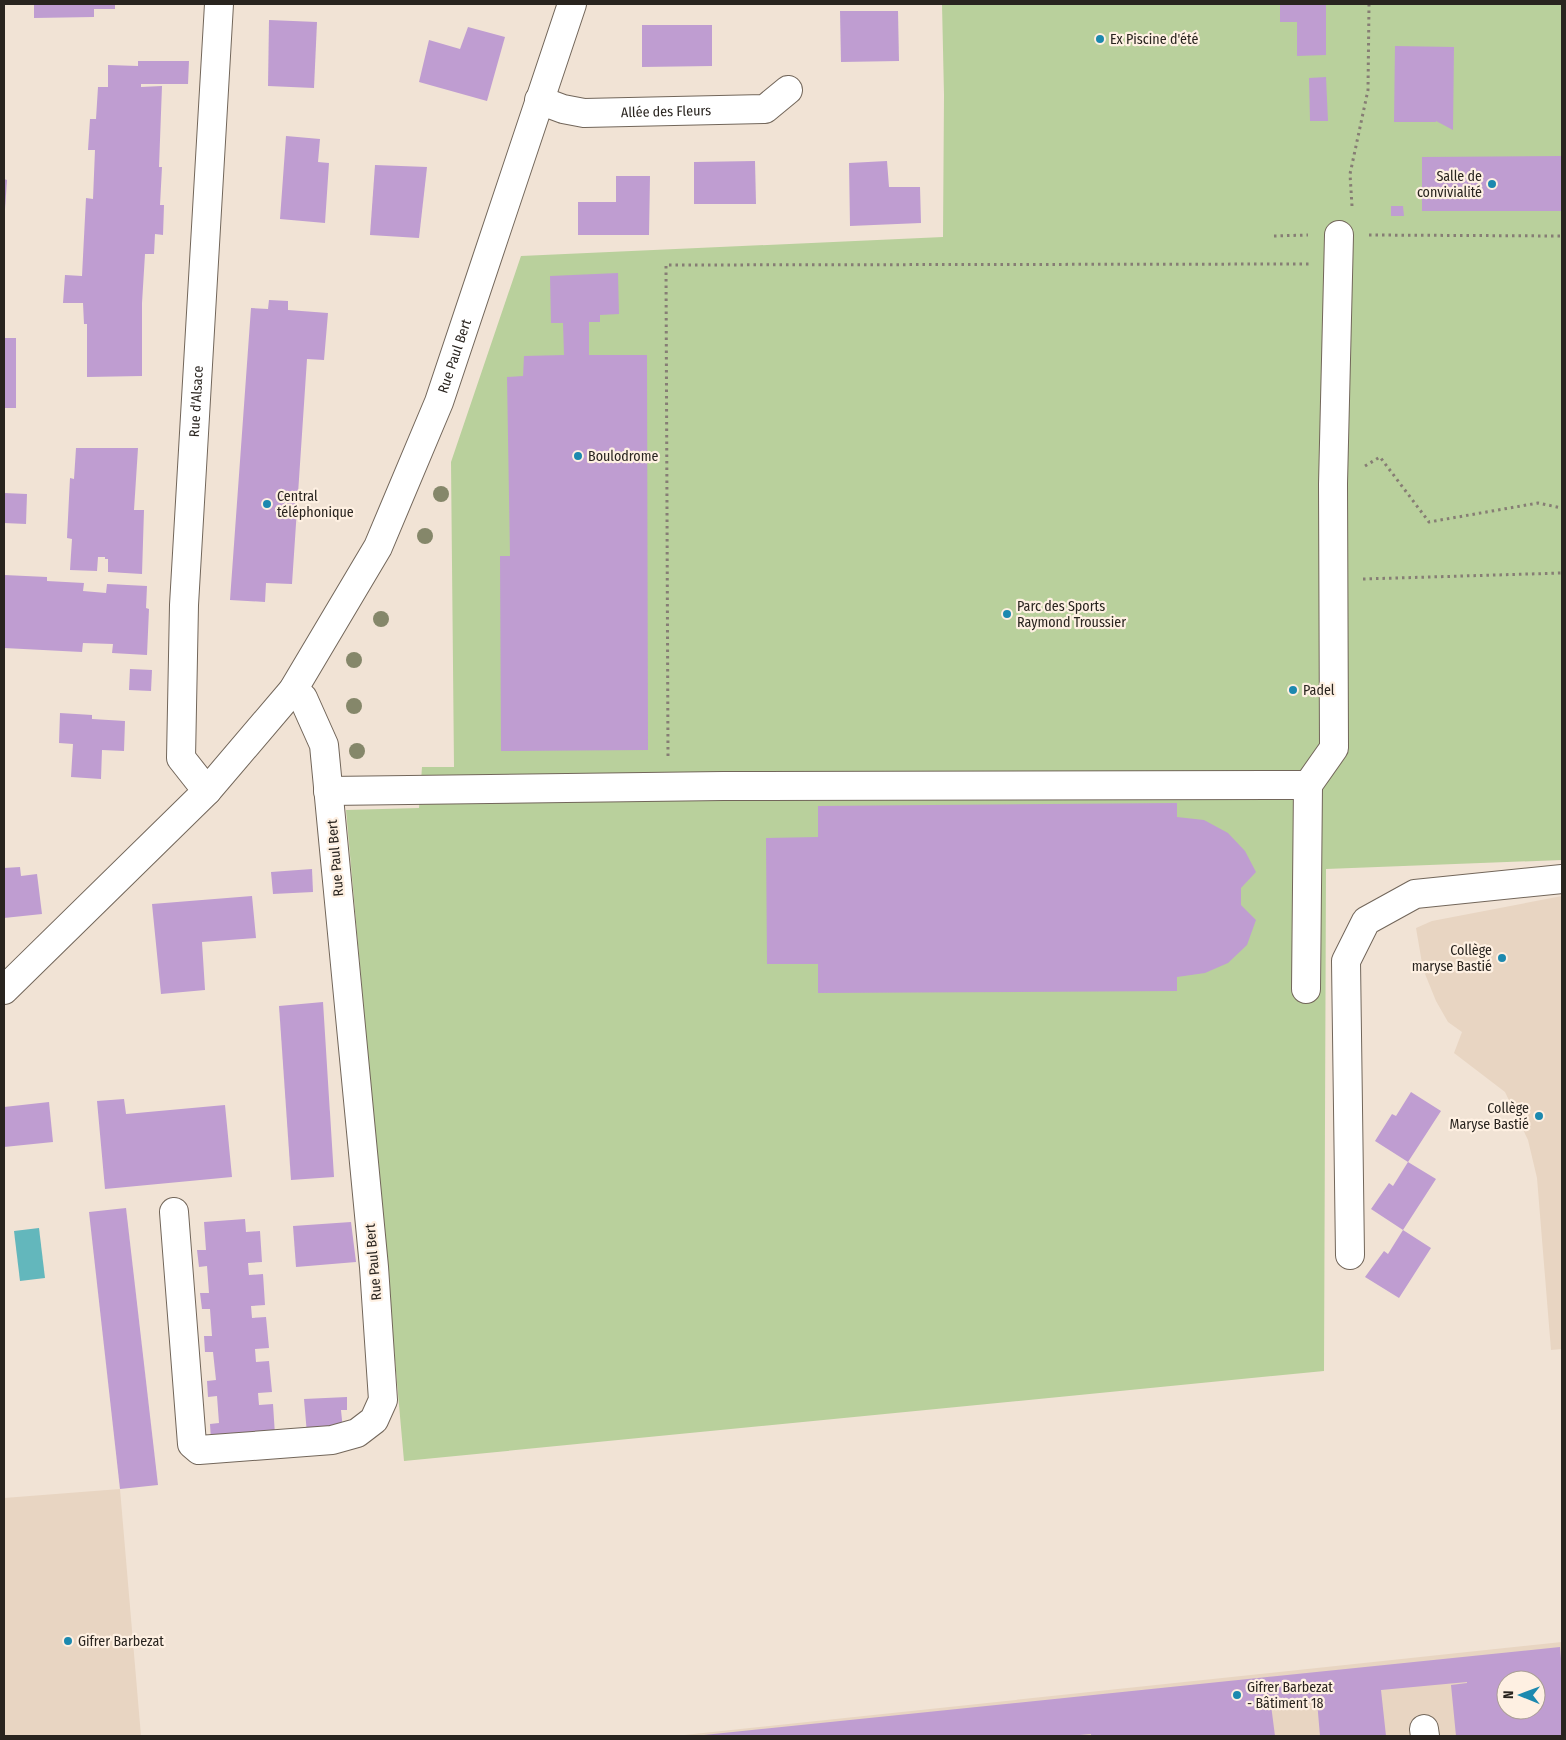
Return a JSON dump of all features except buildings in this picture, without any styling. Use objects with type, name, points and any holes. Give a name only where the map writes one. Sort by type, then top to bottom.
[{"type":"street","name":"Rue d'Alsace","points":[[207,791],[181,758],[184,605],[218,4]]},
{"type":"street","name":"Rue Paul Bert","points":[[4,990],[207,791],[293,690],[378,547],[436,411],[572,4]]},
{"type":"street","name":"Allée des Fleurs","points":[[539,100],[563,109],[584,113],[765,109],[788,90]]},
{"type":"street","points":[[1306,989],[1308,785],[1334,748],[1334,484],[1339,264],[1346,235]]},
{"type":"street","name":"Rue Paul Bert","points":[[174,1212],[192,1444],[199,1450],[332,1440],[357,1433],[374,1420],[383,1400],[376,1305],[324,745],[303,698],[293,690]]},
{"type":"street","points":[[328,790],[420,791],[668,786],[1308,785]]},
{"type":"street","points":[[1350,1256],[1346,961],[1366,921],[1415,894],[1562,879]]},
{"type":"path","points":[[1346,235],[1350,174],[1368,90],[1369,4]]},
{"type":"path","points":[[1274,236],[1562,236]]},
{"type":"path","points":[[668,786],[666,265],[1339,264]]},
{"type":"path","points":[[1334,484],[1380,457],[1429,522],[1538,502],[1562,508]]},
{"type":"path","points":[[1334,580],[1562,573]]},
{"type":"shaded area","name":"Collège Maryse Bastié","points":[[1562,896],[1562,1349],[1551,1350],[1537,1178],[1528,1140],[1505,1092],[1454,1053],[1462,1032],[1448,1022],[1436,1001],[1423,969],[1416,928],[1432,921]]},
{"type":"shaded area","name":"Gifrer Barbezat","points":[[120,1489],[141,1736],[4,1736],[4,1498]]},
{"type":"shaded area","name":"Gifrer Barbezat - Bâtiment 18","points":[[1562,1642],[1562,1736],[675,1736]]},
{"type":"green space","name":"Parc des Sports Raymond Troussier","points":[[942,4],[1562,4],[1562,860],[1326,869],[1324,1371],[404,1461],[346,810],[419,808],[422,767],[454,767],[451,462],[521,256],[943,237],[944,95]]},
{"type":"water","points":[[39,1228],[45,1278],[20,1281],[14,1231]]},
{"type":"place","name":"Ex Piscine d'été","points":[[1100,39]]},
{"type":"place","name":"Salle de convivialité","points":[[1492,184]]},
{"type":"place","name":"Boulodrome","points":[[578,456]]},
{"type":"place","name":"Central téléphonique","points":[[267,504]]},
{"type":"place","name":"Parc des Sports Raymond Troussier","points":[[1007,614]]},
{"type":"place","name":"Padel","points":[[1293,690]]},
{"type":"place","name":"Collège maryse Bastié","points":[[1502,958]]},
{"type":"place","name":"Collège Maryse Bastié","points":[[1539,1116]]},
{"type":"place","name":"Gifrer Barbezat","points":[[68,1641]]},
{"type":"place","name":"Gifrer Barbezat - Bâtiment 18","points":[[1237,1695]]}]
